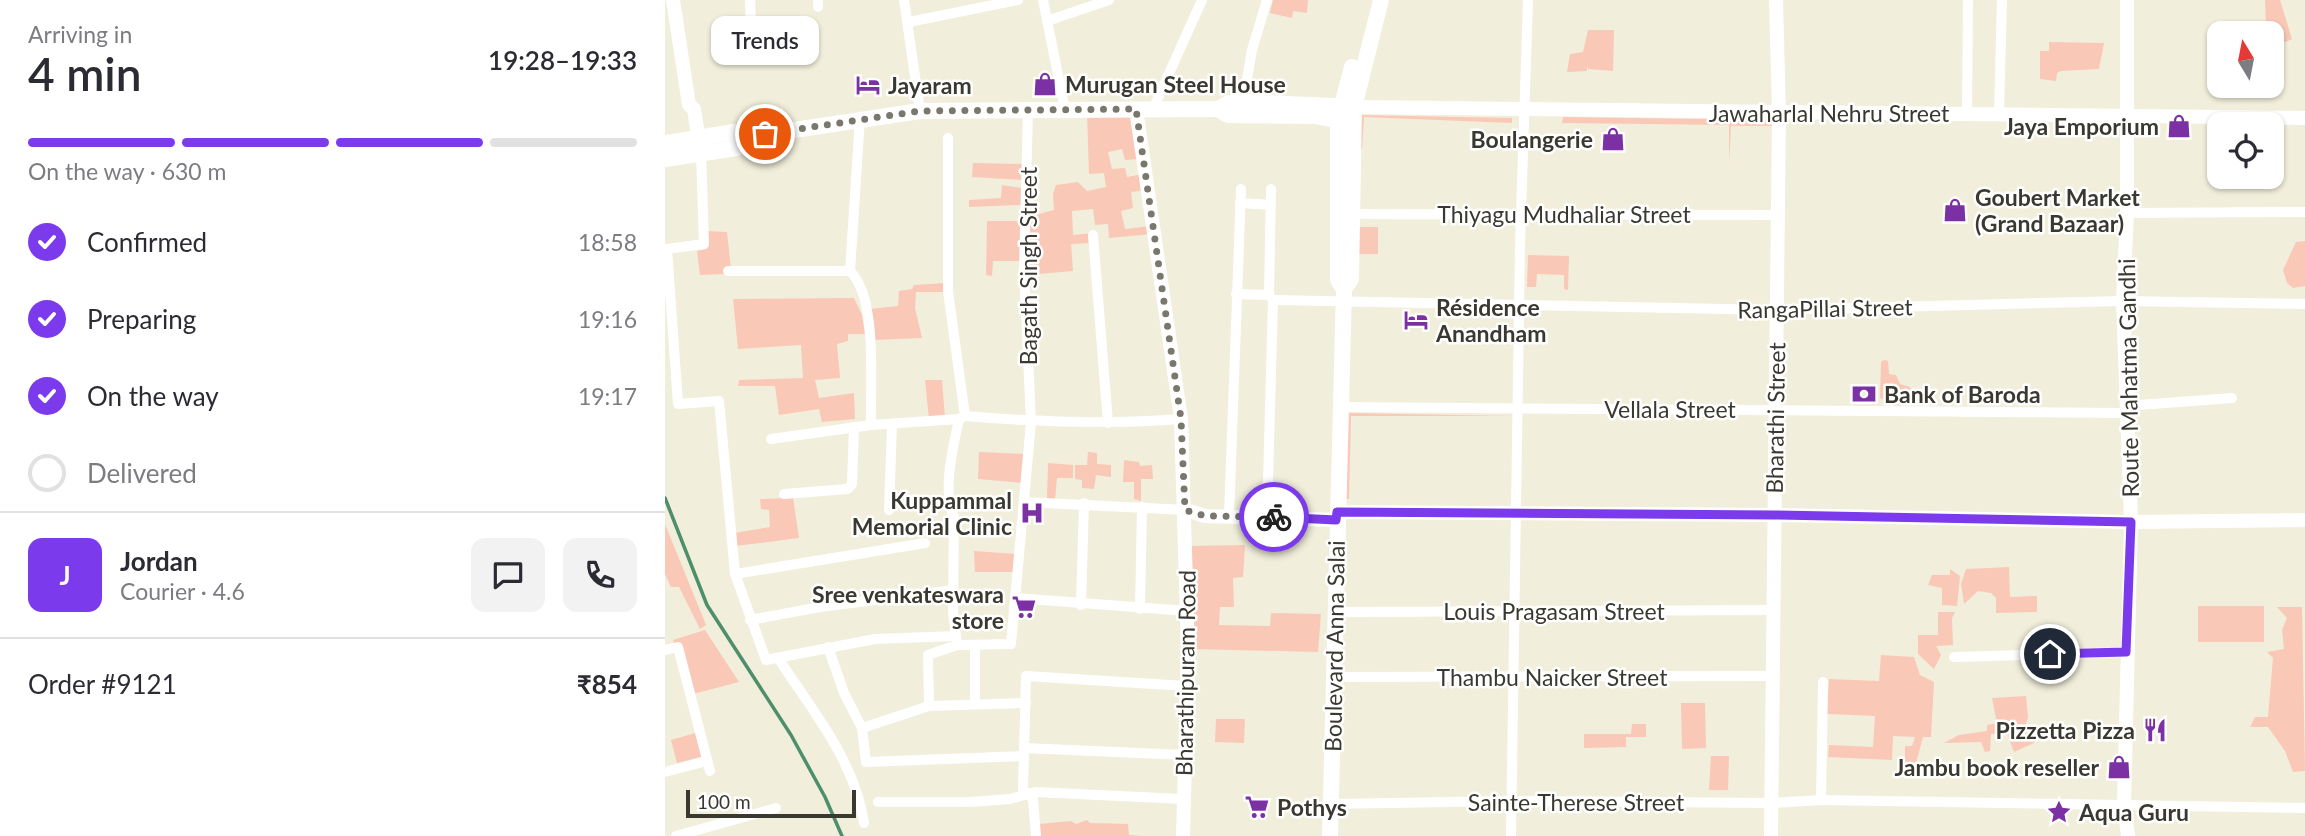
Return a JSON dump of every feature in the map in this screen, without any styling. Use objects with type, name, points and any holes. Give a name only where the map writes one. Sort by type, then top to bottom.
[{"type":"main road","name":"Boulevard Anna Salai","points":[[1344,294],[1338,280],[1338,150],[1372,0]]},
{"type":"main road","name":"Boulevard Anna Salai","points":[[1330,836],[1339,407],[1344,294],[1351,279],[1352,214],[1346,114],[1381,0]]},
{"type":"main road","points":[[665,159],[734,132],[741,138],[920,111],[1218,109],[1229,103],[1243,102],[1346,114]]},
{"type":"main road","points":[[1218,109],[1228,115],[1346,114]]},
{"type":"main road","points":[[1315,116],[1332,136],[1338,150]]},
{"type":"main road","points":[[665,143],[695,147]]},
{"type":"street","points":[[673,0],[689,105],[685,110],[695,147],[704,244],[667,249],[678,404],[719,401],[735,574],[766,660],[875,639],[956,641],[975,645],[975,703]]},
{"type":"street","points":[[750,0],[751,22]]},
{"type":"street","points":[[904,0],[920,111]]},
{"type":"street","points":[[909,22],[1018,0]]},
{"type":"street","points":[[1043,0],[1065,110]]},
{"type":"street","points":[[1047,21],[1109,0]]},
{"type":"street","points":[[1153,109],[1202,0]]},
{"type":"street","points":[[1243,102],[1252,50],[1268,0]]},
{"type":"street","points":[[1511,836],[1512,677],[1517,612],[1523,110],[1528,0]]},
{"type":"street","name":"Bharathi Street","points":[[1771,836],[1779,113],[1776,0]]},
{"type":"street","points":[[1967,114],[1968,0]]},
{"type":"street","points":[[1999,114],[2002,0]]},
{"type":"street","name":"Route Mahatma Gandhi","points":[[2127,0],[2127,213],[2123,301],[2131,522],[2124,804],[2128,836]]},
{"type":"street","name":"Bharathipuram Road","points":[[1136,109],[1181,419],[1187,611],[1183,836]]},
{"type":"street","name":"Bagath Singh Street","points":[[975,645],[1011,644],[1031,422],[1024,269],[1028,110]]},
{"type":"street","name":"Jawaharlal Nehru Street","points":[[1346,114],[1523,110],[2305,118]]},
{"type":"street","points":[[850,271],[860,118]]},
{"type":"street","points":[[948,138],[948,291],[962,418],[951,470],[956,641]]},
{"type":"street","points":[[1229,516],[1241,188]]},
{"type":"street","points":[[1267,517],[1271,189]]},
{"type":"street","points":[[1240,202],[1271,205]]},
{"type":"street","name":"Thiyagu Mudhaliar Street","points":[[1352,214],[1521,212],[1777,215]]},
{"type":"street","points":[[2127,213],[2305,212]]},
{"type":"street","points":[[1093,235],[1108,422]]},
{"type":"street","points":[[728,271],[850,271],[860,281],[866,301],[871,425]]},
{"type":"street","name":"RangaPillai Street","points":[[1236,294],[1271,298],[1344,294],[1520,306],[1776,310],[2123,301],[2305,304]]},
{"type":"street","name":"Vellala Street","points":[[1339,407],[2126,409],[2232,398]]},
{"type":"street","points":[[771,439],[871,425],[962,418],[1031,422],[1181,419]]},
{"type":"street","points":[[889,510],[892,424]]},
{"type":"street","points":[[784,494],[848,489],[852,484],[854,427]]},
{"type":"street","points":[[1024,502],[1185,510],[1205,516],[1267,517],[1774,515],[2131,522],[2305,520]]},
{"type":"street","points":[[1081,605],[1084,503]]},
{"type":"street","points":[[1140,609],[1142,507]]},
{"type":"street","points":[[735,574],[925,543]]},
{"type":"street","points":[[750,620],[820,607],[954,590]]},
{"type":"street","points":[[1015,598],[1187,611]]},
{"type":"street","name":"Louis Pragasam Street","points":[[1335,612],[1772,610]]},
{"type":"street","points":[[929,706],[928,655],[956,641]]},
{"type":"street","points":[[665,650],[678,647],[708,766],[665,772]]},
{"type":"street","points":[[828,647],[844,693],[862,728],[866,762]]},
{"type":"street","points":[[1954,657],[2126,652]]},
{"type":"street","points":[[778,659],[849,771],[860,795],[865,823]]},
{"type":"street","points":[[1031,793],[1023,790],[1026,676],[1187,686]]},
{"type":"street","name":"Thambu Naicker Street","points":[[1333,677],[1772,676]]},
{"type":"street","points":[[1821,800],[1823,682]]},
{"type":"street","points":[[862,728],[929,706],[1026,703]]},
{"type":"street","points":[[849,771],[866,762],[1024,752],[1185,755]]},
{"type":"street","points":[[1031,793],[1036,836]]},
{"type":"street","points":[[878,802],[971,802],[1031,793],[1183,799]]},
{"type":"street","name":"Sainte-Therese Street","points":[[1330,804],[1510,801],[1772,803],[1821,800],[2305,808]]},
{"type":"street","points":[[676,836],[776,808]]},
{"type":"shaded area","points":[[1273,0],[1308,0],[1307,13],[1293,11],[1292,18],[1270,13]]},
{"type":"shaded area","points":[[2265,0],[2280,0],[2292,39],[2284,43],[2284,21],[2266,21]]},
{"type":"shaded area","points":[[1588,30],[1614,30],[1613,71],[1588,69],[1587,65],[1587,71],[1567,72],[1570,54],[1583,52]]},
{"type":"shaded area","points":[[2049,42],[2104,43],[2099,69],[2061,71],[2057,73],[2056,81],[2040,79],[2040,51],[2049,51]]},
{"type":"shaded area","points":[[1133,111],[1140,159],[1125,160],[1122,149],[1108,152],[1112,169],[1125,168],[1127,177],[1143,174],[1146,190],[1131,192],[1133,208],[1121,211],[1125,229],[1151,226],[1152,234],[1109,238],[1108,224],[1095,225],[1093,209],[1072,211],[1073,235],[1093,233],[1093,243],[1071,244],[1073,271],[1027,275],[1028,217],[1054,210],[1053,194],[1056,185],[1078,182],[1087,191],[1106,187],[1104,173],[1089,174],[1087,112]]},
{"type":"shaded area","points":[[1357,115],[1512,118],[1512,123],[1364,117],[1362,149],[1357,149]]},
{"type":"shaded area","points":[[1563,117],[1772,120],[1772,126],[1731,126],[1729,164],[1729,125],[1562,123]]},
{"type":"shaded area","points":[[973,163],[1023,164],[1022,180],[972,177]]},
{"type":"shaded area","points":[[1002,185],[1021,188],[1021,205],[969,207],[969,200],[1001,198]]},
{"type":"shaded area","points":[[987,221],[1022,221],[1021,261],[993,261],[992,276],[986,275]]},
{"type":"shaded area","points":[[1357,227],[1378,227],[1378,254],[1357,254]]},
{"type":"shaded area","points":[[705,231],[727,232],[731,269],[726,274],[700,275],[697,251],[707,249]]},
{"type":"shaded area","points":[[2305,241],[2305,286],[2293,288],[2287,283],[2283,270],[2296,242]]},
{"type":"shaded area","points":[[1528,255],[1569,256],[1568,290],[1564,289],[1564,275],[1537,274],[1536,287],[1527,287]]},
{"type":"shaded area","points":[[946,283],[946,292],[916,292],[915,308],[922,338],[873,340],[870,309],[898,306],[899,291],[912,289],[914,285]]},
{"type":"shaded area","points":[[854,298],[862,315],[865,334],[848,334],[848,341],[837,344],[840,378],[815,380],[819,398],[854,393],[855,419],[822,422],[819,409],[779,415],[775,386],[738,386],[739,380],[803,378],[801,345],[738,349],[733,299]]},
{"type":"shaded area","points":[[1888,361],[1889,374],[1896,375],[1900,384],[1910,387],[1913,392],[1901,404],[1884,405],[1887,402],[1880,398],[1881,362]]},
{"type":"shaded area","points":[[925,380],[942,380],[945,418],[929,419]]},
{"type":"shaded area","points":[[1347,413],[1512,416],[1351,416],[1349,499],[1346,499]]},
{"type":"shaded area","points":[[979,452],[1025,454],[1023,483],[978,479]]},
{"type":"shaded area","points":[[1088,452],[1097,453],[1097,464],[1111,465],[1111,477],[1096,475],[1094,489],[1082,488],[1082,480],[1075,479],[1075,465],[1087,465]]},
{"type":"shaded area","points":[[1124,460],[1139,462],[1140,466],[1152,465],[1153,479],[1141,479],[1141,501],[1134,499],[1134,482],[1123,482]]},
{"type":"shaded area","points":[[1048,463],[1073,465],[1073,478],[1057,478],[1055,500],[1047,498]]},
{"type":"shaded area","points":[[793,498],[799,538],[735,546],[735,533],[770,527],[769,510],[761,509],[760,499]]},
{"type":"shaded area","points":[[665,524],[706,625],[700,629],[679,587],[671,587],[665,574]]},
{"type":"shaded area","points":[[1245,545],[1243,577],[1233,578],[1234,607],[1220,607],[1219,625],[1270,626],[1271,613],[1321,614],[1318,652],[1191,649],[1189,546]]},
{"type":"shaded area","points":[[974,551],[1016,554],[1014,572],[975,572]]},
{"type":"shaded area","points":[[2009,567],[2010,597],[2037,596],[2037,612],[1996,613],[1996,598],[1991,593],[1978,591],[1964,604],[1961,584],[1966,569]]},
{"type":"shaded area","points":[[1950,569],[1960,576],[1957,606],[1942,605],[1942,588],[1928,585],[1932,575],[1950,575]]},
{"type":"shaded area","points":[[2198,606],[2264,606],[2264,642],[2198,642]]},
{"type":"shaded area","points":[[2277,607],[2302,607],[2305,771],[2293,772],[2285,751],[2268,727],[2250,727],[2255,717],[2268,717],[2273,658],[2267,652],[2284,649],[2282,630],[2287,618]]},
{"type":"shaded area","points":[[1938,612],[1955,612],[1952,618],[1953,645],[1936,646],[1941,655],[1934,669],[1918,654],[1918,635],[1938,635]]},
{"type":"shaded area","points":[[705,630],[739,682],[693,694],[673,640]]},
{"type":"shaded area","points":[[1881,655],[1914,657],[1920,675],[1934,682],[1931,737],[1923,737],[1915,767],[1905,769],[1905,746],[1912,746],[1915,737],[1893,736],[1892,760],[1828,757],[1829,745],[1873,747],[1875,716],[1827,714],[1829,679],[1879,681]]},
{"type":"shaded area","points":[[2026,696],[2028,717],[2024,730],[2035,738],[2034,743],[2014,752],[2007,734],[1991,734],[1990,751],[1985,752],[1981,742],[1944,743],[1959,735],[1987,731],[1987,725],[1997,723],[1992,698]]},
{"type":"shaded area","points":[[1681,703],[1705,703],[1706,748],[1682,749]]},
{"type":"shaded area","points":[[1216,719],[1245,719],[1244,743],[1215,742]]},
{"type":"shaded area","points":[[1632,724],[1646,724],[1646,737],[1626,737],[1626,747],[1584,748],[1584,734],[1631,734]]},
{"type":"shaded area","points":[[695,733],[704,756],[677,763],[671,740]]},
{"type":"shaded area","points":[[1711,756],[1729,756],[1728,790],[1709,790]]},
{"type":"shaded area","points":[[1087,820],[1090,823],[1128,824],[1129,835],[1142,836],[1041,836],[1039,824],[1071,821],[1076,824]]},
{"type":"waterway","points":[[665,498],[707,605],[791,735],[825,797],[842,836]]},
{"type":"way so far","points":[[765,134],[920,111],[1136,109],[1181,419],[1185,510],[1205,516],[1274,517]]},
{"type":"place","name":"Murugan Steel House","points":[[1045,84]]},
{"type":"place","name":"Jayaram","points":[[868,85]]},
{"type":"place","name":"Jaya Emporium","points":[[2179,126]]},
{"type":"place","name":"Trends","points":[[765,134]]},
{"type":"place","name":"Boulangerie","points":[[1613,139]]},
{"type":"place","name":"Goubert Market (Grand Bazaar)","points":[[1955,210]]},
{"type":"place","name":"Résidence Anandham","points":[[1416,320]]},
{"type":"place","name":"Bank of Baroda","points":[[1864,394]]},
{"type":"place","name":"Kuppammal Memorial Clinic","points":[[1032,513]]},
{"type":"place","name":"Sree venkateswara store","points":[[1024,607]]},
{"type":"place","name":"Pizzetta Pizza","points":[[2155,730]]},
{"type":"place","name":"Jambu book reseller","points":[[2119,767]]},
{"type":"place","name":"Pothys","points":[[1257,807]]},
{"type":"place","name":"Aqua Guru","points":[[2059,812]]},
{"type":"route","points":[[1274,517],[1336,520],[1337,512],[1774,515],[2131,522],[2126,652],[2050,654]]}]
